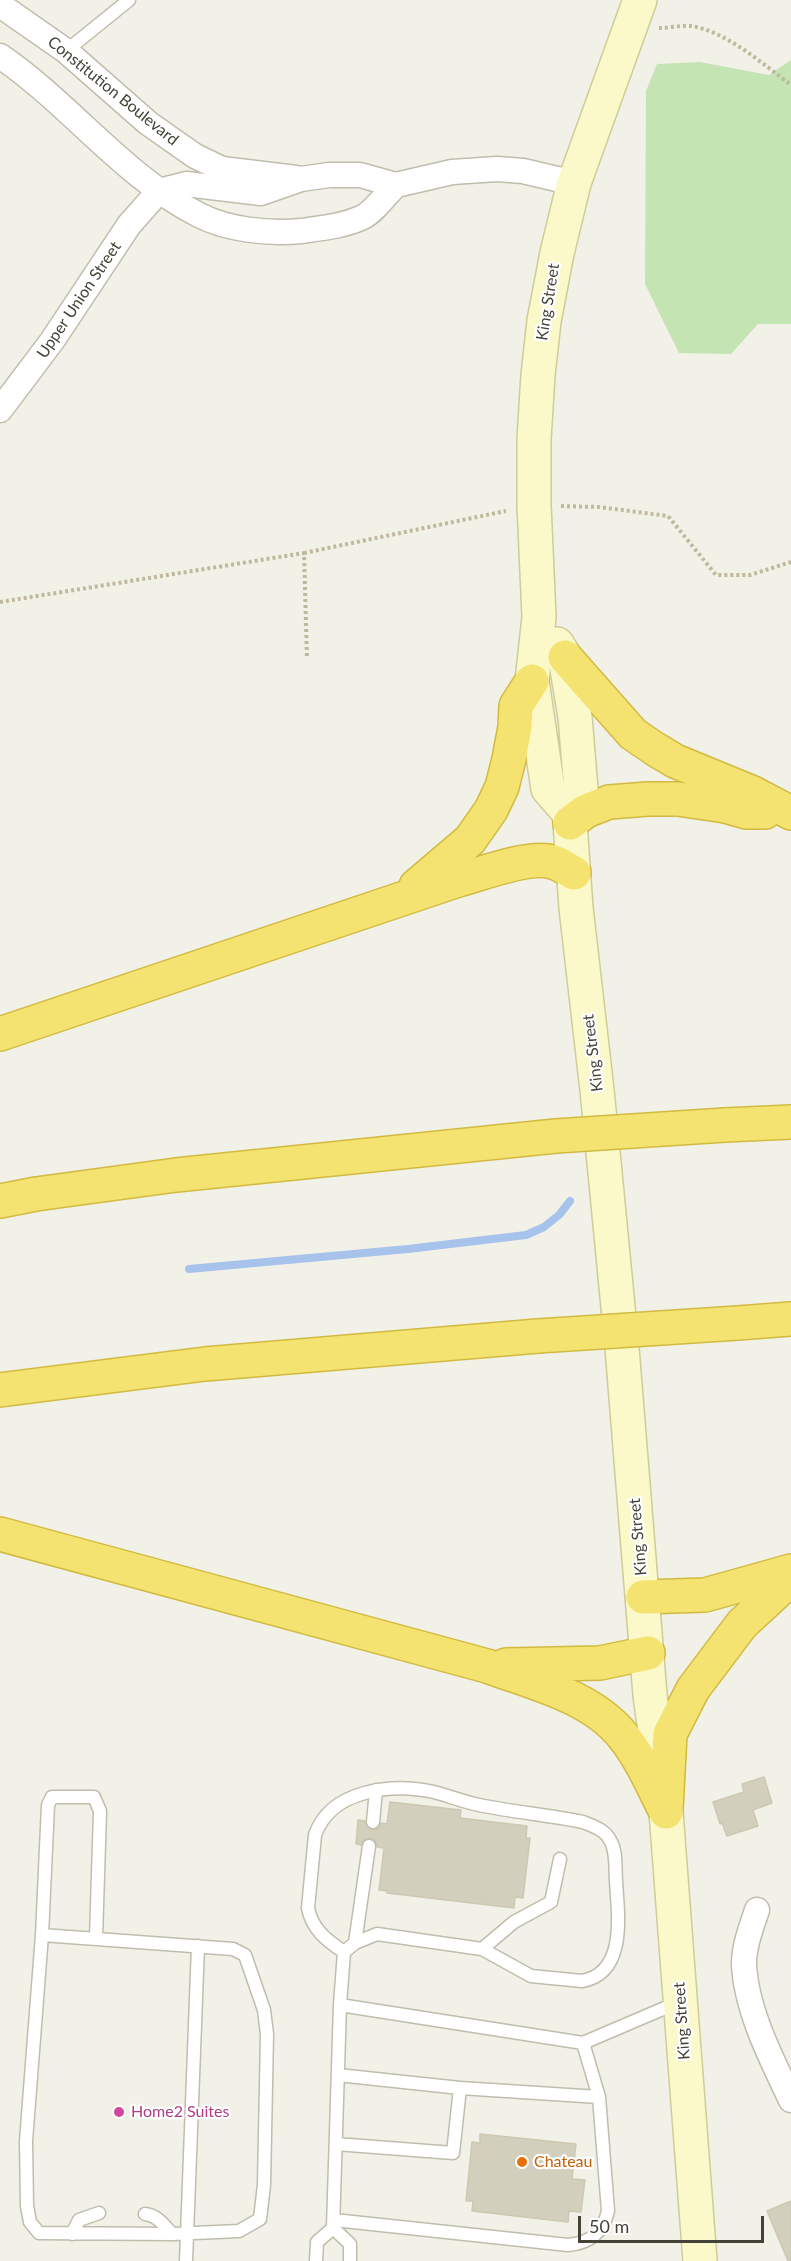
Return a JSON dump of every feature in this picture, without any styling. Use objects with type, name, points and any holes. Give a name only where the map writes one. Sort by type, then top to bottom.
[{"type":"highway","points":[[565,657],[613,713],[640,740],[675,761],[753,793],[788,812]]},
{"type":"highway","points":[[401,899],[470,840],[491,810],[502,787],[509,759],[516,706],[532,681]]},
{"type":"highway","points":[[570,818],[609,802],[648,799],[700,802],[746,812],[788,812]]},
{"type":"highway","points":[[0,1034],[458,880],[531,861],[546,860],[560,864],[574,873]]},
{"type":"highway","points":[[0,1201],[176,1175],[556,1136],[791,1122]]},
{"type":"highway","points":[[0,1390],[205,1364],[538,1336],[791,1319]]},
{"type":"highway","points":[[0,1534],[486,1666],[550,1689],[596,1710],[622,1734],[634,1751],[666,1812]]},
{"type":"highway","points":[[643,1597],[705,1595],[791,1571]]},
{"type":"highway","points":[[666,1812],[670,1734],[693,1689],[742,1624],[780,1589],[791,1582]]},
{"type":"highway","points":[[486,1666],[600,1663],[648,1653]]},
{"type":"main road","name":"King Street","points":[[570,818],[548,789],[532,681],[539,617],[534,505],[537,386],[544,321],[556,253],[574,183],[634,15]]},
{"type":"main road","name":"King Street","points":[[539,617],[565,657],[575,717],[581,789],[570,818],[574,873],[617,1301],[651,1695],[666,1812],[700,2261]]},
{"type":"street","name":"Constitution Boulevard","points":[[0,5],[66,51],[148,123],[195,156],[222,169],[301,179]]},
{"type":"street","points":[[0,56],[44,89],[159,191],[200,216],[247,230],[268,232],[329,227],[365,216],[396,185]]},
{"type":"street","points":[[159,191],[186,184],[261,193],[301,179],[329,175],[360,175],[396,185],[452,172],[497,169],[524,171],[574,183]]},
{"type":"street","name":"Upper Union Street","points":[[0,410],[52,341],[129,225],[159,191]]},
{"type":"street","points":[[757,1910],[746,1944],[744,1963],[747,1985],[771,2056],[791,2100]]},
{"type":"lane","points":[[66,51],[129,0]]},
{"type":"lane","points":[[316,2261],[317,2242],[333,2224],[340,2005],[344,1952],[354,1943],[377,1934],[482,1949],[531,1976],[582,1981],[596,1976],[613,1956],[618,1933],[614,1855],[611,1840],[597,1828],[572,1820],[477,1805],[423,1790],[402,1788],[376,1790],[349,1799],[331,1810],[318,1826],[315,1835],[308,1908],[309,1916],[321,1936],[344,1952]]},
{"type":"lane","points":[[373,1822],[376,1790]]},
{"type":"lane","points":[[42,1935],[233,1949],[245,1955],[264,2010],[267,2034],[264,2185],[260,2219],[249,2227],[239,2231],[172,2234],[72,2234],[39,2233],[30,2222],[27,2206],[26,2141],[42,1935],[48,1805],[52,1797],[94,1797],[100,1811],[96,1938]]},
{"type":"lane","points":[[354,1943],[369,1846]]},
{"type":"lane","points":[[482,1949],[513,1922],[550,1902],[560,1859]]},
{"type":"lane","points":[[186,2261],[198,1946]]},
{"type":"lane","points":[[340,2005],[583,2043],[680,2001]]},
{"type":"lane","points":[[333,2224],[568,2245],[582,2244],[592,2238],[605,2223],[608,2211],[599,2097],[583,2043]]},
{"type":"lane","points":[[338,2075],[460,2088],[599,2097]]},
{"type":"lane","points":[[336,2144],[453,2153],[460,2088]]},
{"type":"lane","points":[[72,2234],[79,2220],[99,2213]]},
{"type":"lane","points":[[144,2214],[151,2214],[172,2234]]},
{"type":"lane","points":[[333,2224],[350,2244],[350,2261]]},
{"type":"path","points":[[634,15],[691,26],[718,35],[753,56],[791,85]]},
{"type":"path","points":[[0,602],[304,553],[534,505],[599,507],[669,516],[716,575],[750,575],[791,562]]},
{"type":"path","points":[[304,553],[307,659]]},
{"type":"green space","points":[[791,60],[791,324],[758,324],[731,354],[679,353],[645,284],[646,91],[657,64],[700,62],[769,75]]},
{"type":"building","points":[[764,1777],[772,1803],[753,1810],[758,1826],[727,1836],[722,1823],[720,1824],[713,1802],[744,1792],[742,1784]]},
{"type":"building","points":[[390,1802],[461,1810],[460,1818],[527,1826],[526,1838],[530,1838],[523,1898],[515,1897],[514,1908],[387,1893],[387,1891],[379,1890],[384,1848],[377,1847],[375,1840],[370,1838],[363,1840],[361,1845],[356,1844],[358,1820],[365,1821],[366,1826],[372,1830],[377,1829],[381,1823],[387,1824]]},
{"type":"building","name":"Chateau","points":[[480,2134],[576,2144],[572,2179],[585,2180],[581,2212],[569,2211],[568,2222],[472,2211],[473,2201],[466,2201],[472,2142],[480,2143]]},
{"type":"building","points":[[791,2201],[791,2261],[788,2261],[767,2211]]},
{"type":"waterway","points":[[189,1269],[408,1249],[526,1235],[544,1227],[559,1215],[570,1201]]},
{"type":"place","name":"Home2 Suites","points":[[119,2112]]},
{"type":"place","name":"Chateau","points":[[522,2162]]}]
